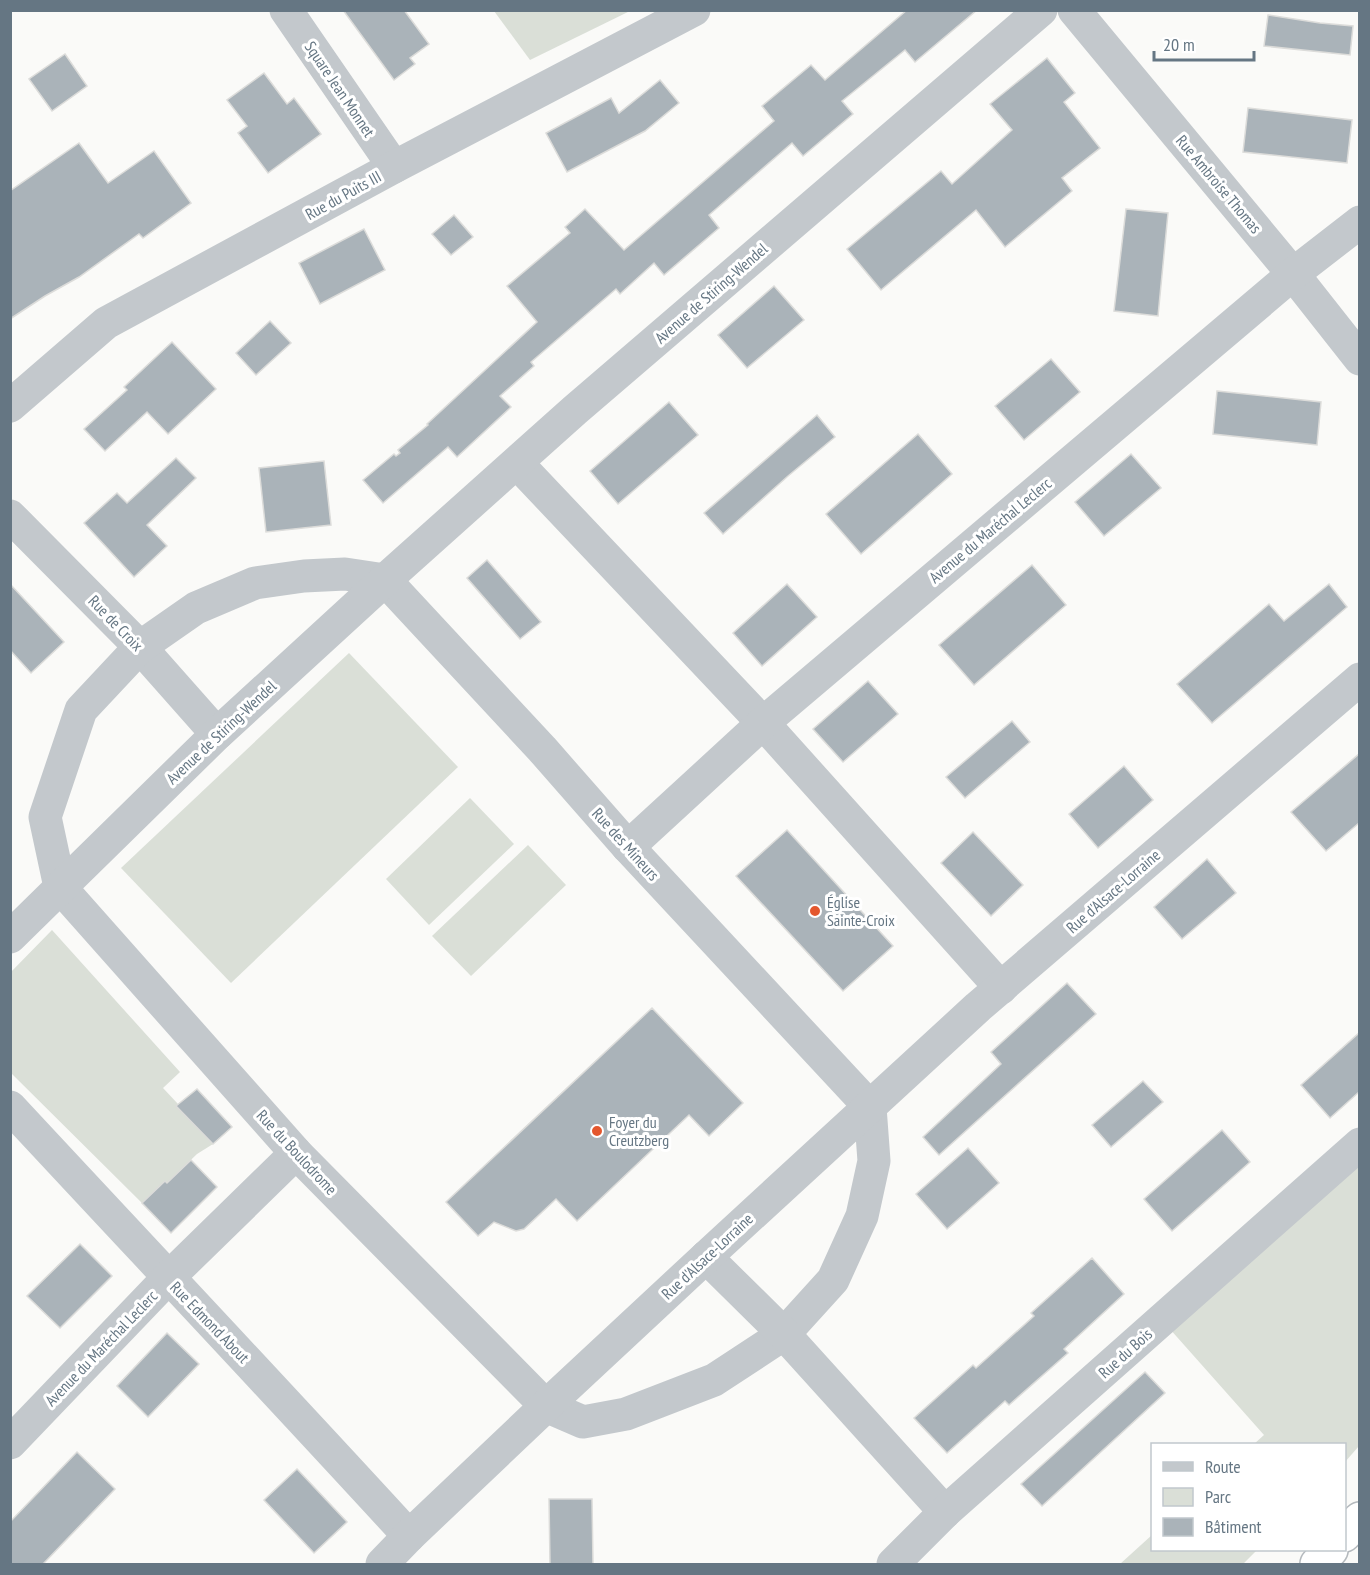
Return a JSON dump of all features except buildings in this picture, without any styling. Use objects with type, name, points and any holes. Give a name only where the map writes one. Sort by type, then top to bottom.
[{"type":"highway","points":[[1346,1533],[1359,1519]]},
{"type":"highway","points":[[1317,1564],[1330,1551]]},
{"type":"street","name":"Square Jean Monnet","points":[[286,10],[394,167]]},
{"type":"street","name":"Rue du Puits III","points":[[10,406],[106,323],[394,167],[694,10]]},
{"type":"street","name":"Avenue de Stiring-Wendel","points":[[10,937],[217,734],[385,580],[584,402],[1041,10]]},
{"type":"street","name":"Rue Ambroise Thomas","points":[[1074,10],[1293,274],[1359,359]]},
{"type":"street","name":"Avenue du Maréchal Leclerc","points":[[628,847],[763,723],[1293,274],[1359,222]]},
{"type":"street","points":[[517,463],[763,723],[1000,988]]},
{"type":"street","name":"Rue de Croix","points":[[10,516],[140,647],[217,734]]},
{"type":"street","points":[[60,887],[45,817],[81,710],[140,647],[196,608],[255,583],[304,576],[345,574],[385,580]]},
{"type":"street","name":"Rue des Mineurs","points":[[385,580],[542,749],[628,847],[870,1107]]},
{"type":"street","name":"Rue d'Alsace-Lorraine","points":[[382,1564],[546,1406],[1000,988],[1359,679]]},
{"type":"street","name":"Rue du Boulodrome","points":[[60,887],[296,1153],[546,1406]]},
{"type":"street","name":"Rue Edmond About","points":[[10,1107],[409,1536]]},
{"type":"street","points":[[546,1406],[583,1422],[626,1414],[714,1380],[784,1334],[833,1280],[862,1216],[874,1161],[870,1107]]},
{"type":"street","name":"Rue du Bois","points":[[893,1564],[945,1512],[1359,1144]]},
{"type":"street","name":"Avenue du Maréchal Leclerc","points":[[10,1443],[168,1278],[296,1153]]},
{"type":"street","points":[[706,1257],[784,1334],[945,1512]]},
{"type":"green space","points":[[494,11],[630,11],[530,60]]},
{"type":"green space","points":[[349,653],[458,767],[231,983],[121,868]]},
{"type":"green space","points":[[470,798],[514,844],[429,925],[386,879]]},
{"type":"green space","points":[[528,845],[566,885],[471,976],[432,936]]},
{"type":"green space","points":[[52,930],[180,1072],[163,1088],[213,1144],[197,1154],[142,1203],[11,1073],[10,973]]},
{"type":"green space","points":[[1359,1163],[1359,1446],[1346,1461],[1346,1443],[1255,1443],[1264,1435],[1169,1328]]},
{"type":"green space","points":[[1151,1536],[1151,1551],[1256,1551],[1243,1564],[1120,1564]]},
{"type":"place","name":"Église Sainte-Croix","points":[[815,911]]},
{"type":"place","name":"Foyer du Creutzberg","points":[[597,1131]]}]
